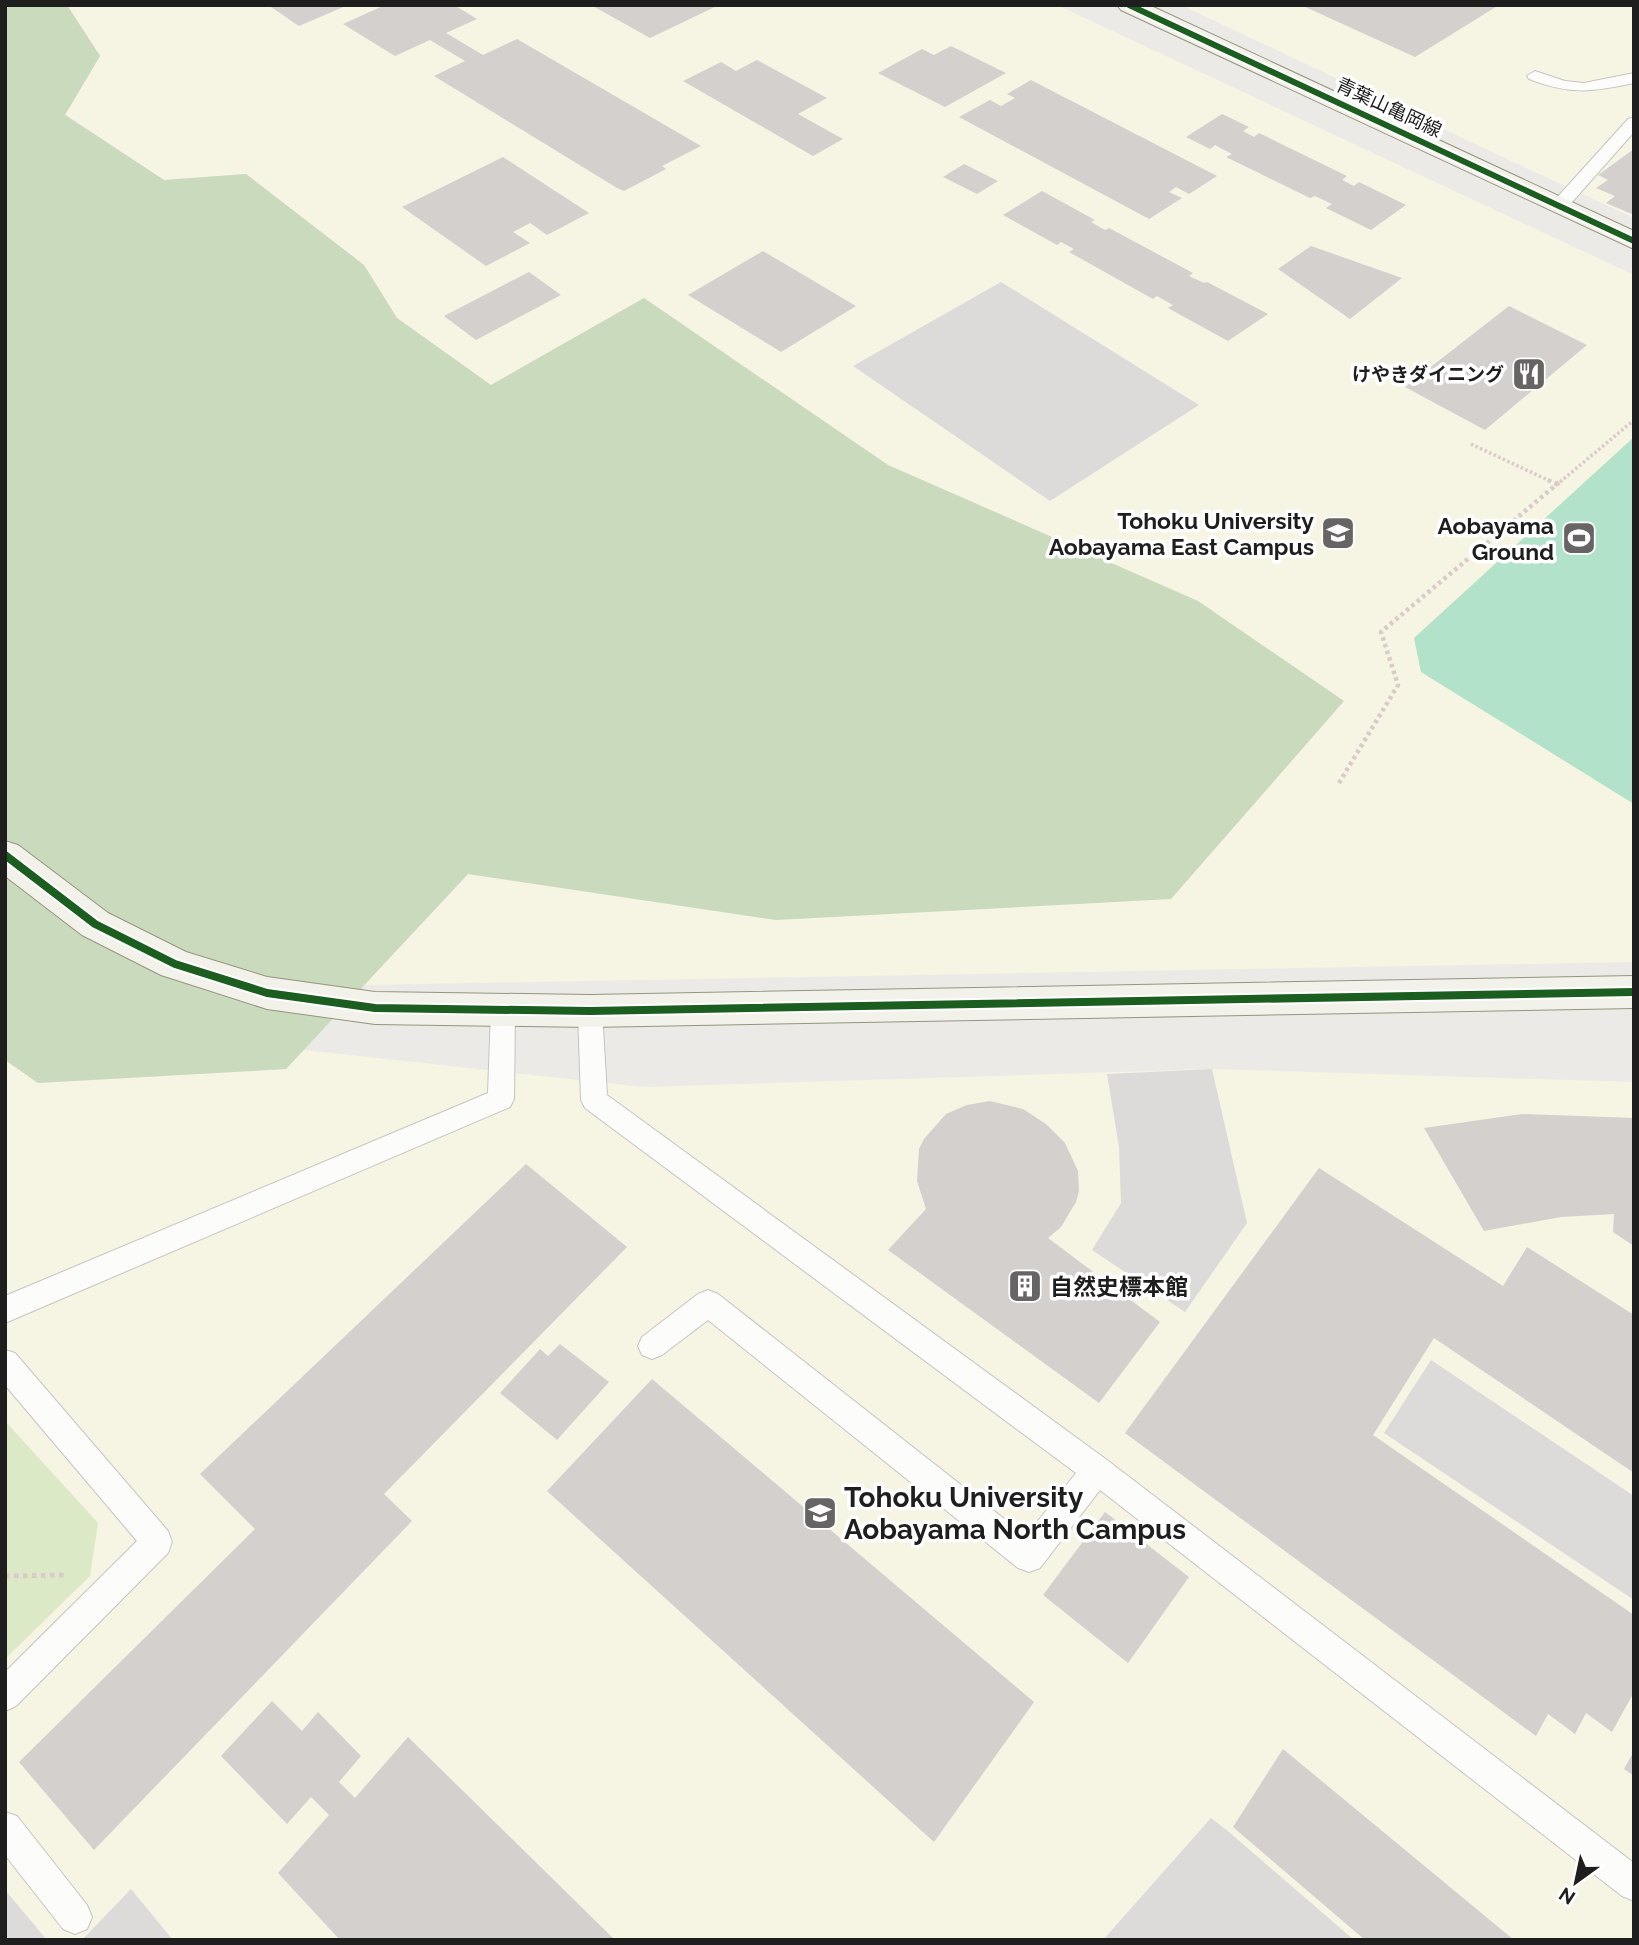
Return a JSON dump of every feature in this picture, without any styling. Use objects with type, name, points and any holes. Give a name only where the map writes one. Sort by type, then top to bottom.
[{"type":"street","name":"青葉山亀岡線","points":[[1129,5],[1634,241]]},
{"type":"street","points":[[5,855],[95,924],[175,964],[267,993],[375,1008],[590,1011],[1634,992]]},
{"type":"lane","points":[[1535,76],[1564,88],[1585,89],[1634,78]]},
{"type":"lane","points":[[1559,206],[1634,122]]},
{"type":"lane","points":[[5,1310],[501,1099],[503,1010]]},
{"type":"lane","points":[[590,1011],[594,1100],[1097,1469],[1634,1884]]},
{"type":"lane","points":[[652,1346],[708,1303],[1030,1557],[1097,1469]]},
{"type":"lane","points":[[5,1363],[157,1542],[5,1695]]},
{"type":"lane","points":[[5,1828],[75,1917]]},
{"type":"path","points":[[1339,783],[1398,685],[1381,632],[1634,420]]},
{"type":"path","points":[[1471,444],[1559,485]]},
{"type":"path","points":[[5,1576],[80,1575]]},
{"type":"shaded area","name":"Tohoku University Aobayama East Campus","points":[[67,5],[1057,5],[1634,275],[1634,962],[364,985],[468,874],[776,920],[1198,601],[888,465],[644,298],[491,385],[397,318],[364,265],[246,174],[164,180],[65,114],[100,56]]},
{"type":"shaded area","points":[[1181,5],[1634,5],[1634,218],[1509,160]]},
{"type":"shaded area","points":[[1001,282],[1199,405],[1050,501],[853,366]]},
{"type":"shaded area","name":"Tohoku University Aobayama North Campus","points":[[304,1050],[644,1087],[1211,1069],[1634,1082],[1634,1940],[5,1940],[5,1060],[38,1083],[286,1069]]},
{"type":"shaded area","points":[[1212,1069],[1247,1223],[1185,1312],[1092,1250],[1121,1203],[1119,1147],[1107,1074]]},
{"type":"shaded area","points":[[1431,1360],[1634,1496],[1634,1600],[1384,1433]]},
{"type":"shaded area","points":[[1211,1818],[1229,1832],[1354,1940],[1103,1940]]},
{"type":"shaded area","points":[[131,1889],[173,1940],[82,1940]]},
{"type":"shaded area","points":[[5,1890],[47,1940],[5,1940]]},
{"type":"green space","points":[[5,5],[67,5],[100,56],[65,115],[164,180],[246,174],[364,265],[397,318],[491,385],[644,298],[888,465],[1198,601],[1344,701],[1171,899],[776,920],[468,874],[286,1069],[38,1083],[5,1060]]},
{"type":"green space","name":"Aobayama Ground","points":[[1634,437],[1634,804],[1421,672],[1414,638]]},
{"type":"green space","points":[[5,1421],[98,1523],[90,1576],[5,1659]]},
{"type":"building","points":[[268,5],[348,5],[299,26]]},
{"type":"building","points":[[385,5],[454,5],[477,19],[446,33],[483,55],[517,39],[701,146],[662,166],[666,169],[624,191],[617,188],[434,76],[465,61],[430,40],[395,56],[343,24]]},
{"type":"building","points":[[591,5],[719,5],[650,38]]},
{"type":"building","points":[[1301,5],[1499,5],[1415,57]]},
{"type":"building","points":[[951,46],[1006,73],[945,107],[878,73],[922,49],[934,55]]},
{"type":"building","points":[[757,60],[827,98],[798,114],[843,139],[813,156],[683,81],[721,62],[736,71]]},
{"type":"building","points":[[1031,80],[1217,176],[1189,194],[1176,187],[1169,192],[1182,198],[1149,219],[959,117],[990,100],[1001,106],[1015,98],[1007,94]]},
{"type":"building","points":[[1222,114],[1249,127],[1243,131],[1254,137],[1259,133],[1347,176],[1342,180],[1354,186],[1359,182],[1406,205],[1371,230],[1326,208],[1332,204],[1315,196],[1310,198],[1226,157],[1232,154],[1215,145],[1210,149],[1186,137]]},
{"type":"building","points":[[1634,149],[1634,215],[1606,203],[1615,196],[1596,188],[1608,180],[1598,175]]},
{"type":"building","points":[[503,157],[589,213],[547,235],[530,223],[513,232],[530,243],[486,266],[402,207]]},
{"type":"building","points":[[964,164],[998,181],[977,194],[943,177]]},
{"type":"building","points":[[1042,191],[1095,220],[1091,222],[1105,230],[1109,228],[1193,273],[1189,276],[1207,282],[1268,314],[1228,341],[1168,308],[1173,305],[1157,296],[1153,299],[1069,252],[1074,249],[1061,242],[1057,245],[1003,215]]},
{"type":"building","points":[[1311,246],[1402,278],[1350,319],[1278,269]]},
{"type":"building","points":[[763,251],[856,306],[781,352],[688,295]]},
{"type":"building","points":[[529,272],[561,295],[476,340],[444,316]]},
{"type":"building","points":[[1509,306],[1587,345],[1485,430],[1405,387]]},
{"type":"building","name":"自然史標本館","points":[[990,1101],[1023,1109],[1046,1124],[1065,1143],[1078,1171],[1079,1191],[1076,1202],[1061,1227],[1048,1238],[1160,1322],[1099,1403],[888,1250],[926,1209],[917,1181],[919,1149],[924,1139],[946,1114],[967,1105]]},
{"type":"building","points":[[1522,1114],[1634,1118],[1634,1246],[1613,1232],[1614,1214],[1561,1217],[1484,1231],[1424,1128]]},
{"type":"building","points":[[526,1164],[627,1247],[384,1494],[412,1521],[94,1850],[19,1762],[255,1529],[200,1474]]},
{"type":"building","points":[[1319,1168],[1503,1286],[1527,1247],[1634,1315],[1634,1473],[1434,1338],[1373,1435],[1634,1615],[1634,1692],[1612,1732],[1586,1713],[1575,1734],[1548,1714],[1536,1736],[1125,1433]]},
{"type":"building","points":[[560,1344],[609,1382],[557,1440],[500,1393],[540,1349],[548,1356]]},
{"type":"building","points":[[652,1379],[1034,1702],[934,1842],[547,1491]]},
{"type":"building","points":[[1105,1512],[1189,1577],[1128,1663],[1043,1595]]},
{"type":"building","points":[[272,1701],[302,1731],[318,1712],[361,1756],[339,1782],[355,1798],[408,1737],[615,1940],[340,1940],[278,1873],[329,1815],[311,1797],[287,1824],[221,1756]]},
{"type":"building","points":[[1283,1749],[1514,1940],[1365,1940],[1233,1827]]},
{"type":"building","points":[[1634,1751],[1634,1776],[1624,1769]]},
{"type":"cycle path","points":[[1129,5],[1634,241]]},
{"type":"cycle path","points":[[5,855],[95,924],[175,964],[267,993],[375,1008],[590,1011],[1634,992]]},
{"type":"place","name":"けやきダイニング","points":[[1529,374]]},
{"type":"place","name":"Tohoku University Aobayama East Campus","points":[[1338,533]]},
{"type":"place","name":"Aobayama Ground","points":[[1579,538]]},
{"type":"place","name":"自然史標本館","points":[[1025,1286]]},
{"type":"place","name":"Tohoku University Aobayama North Campus","points":[[820,1513]]}]
